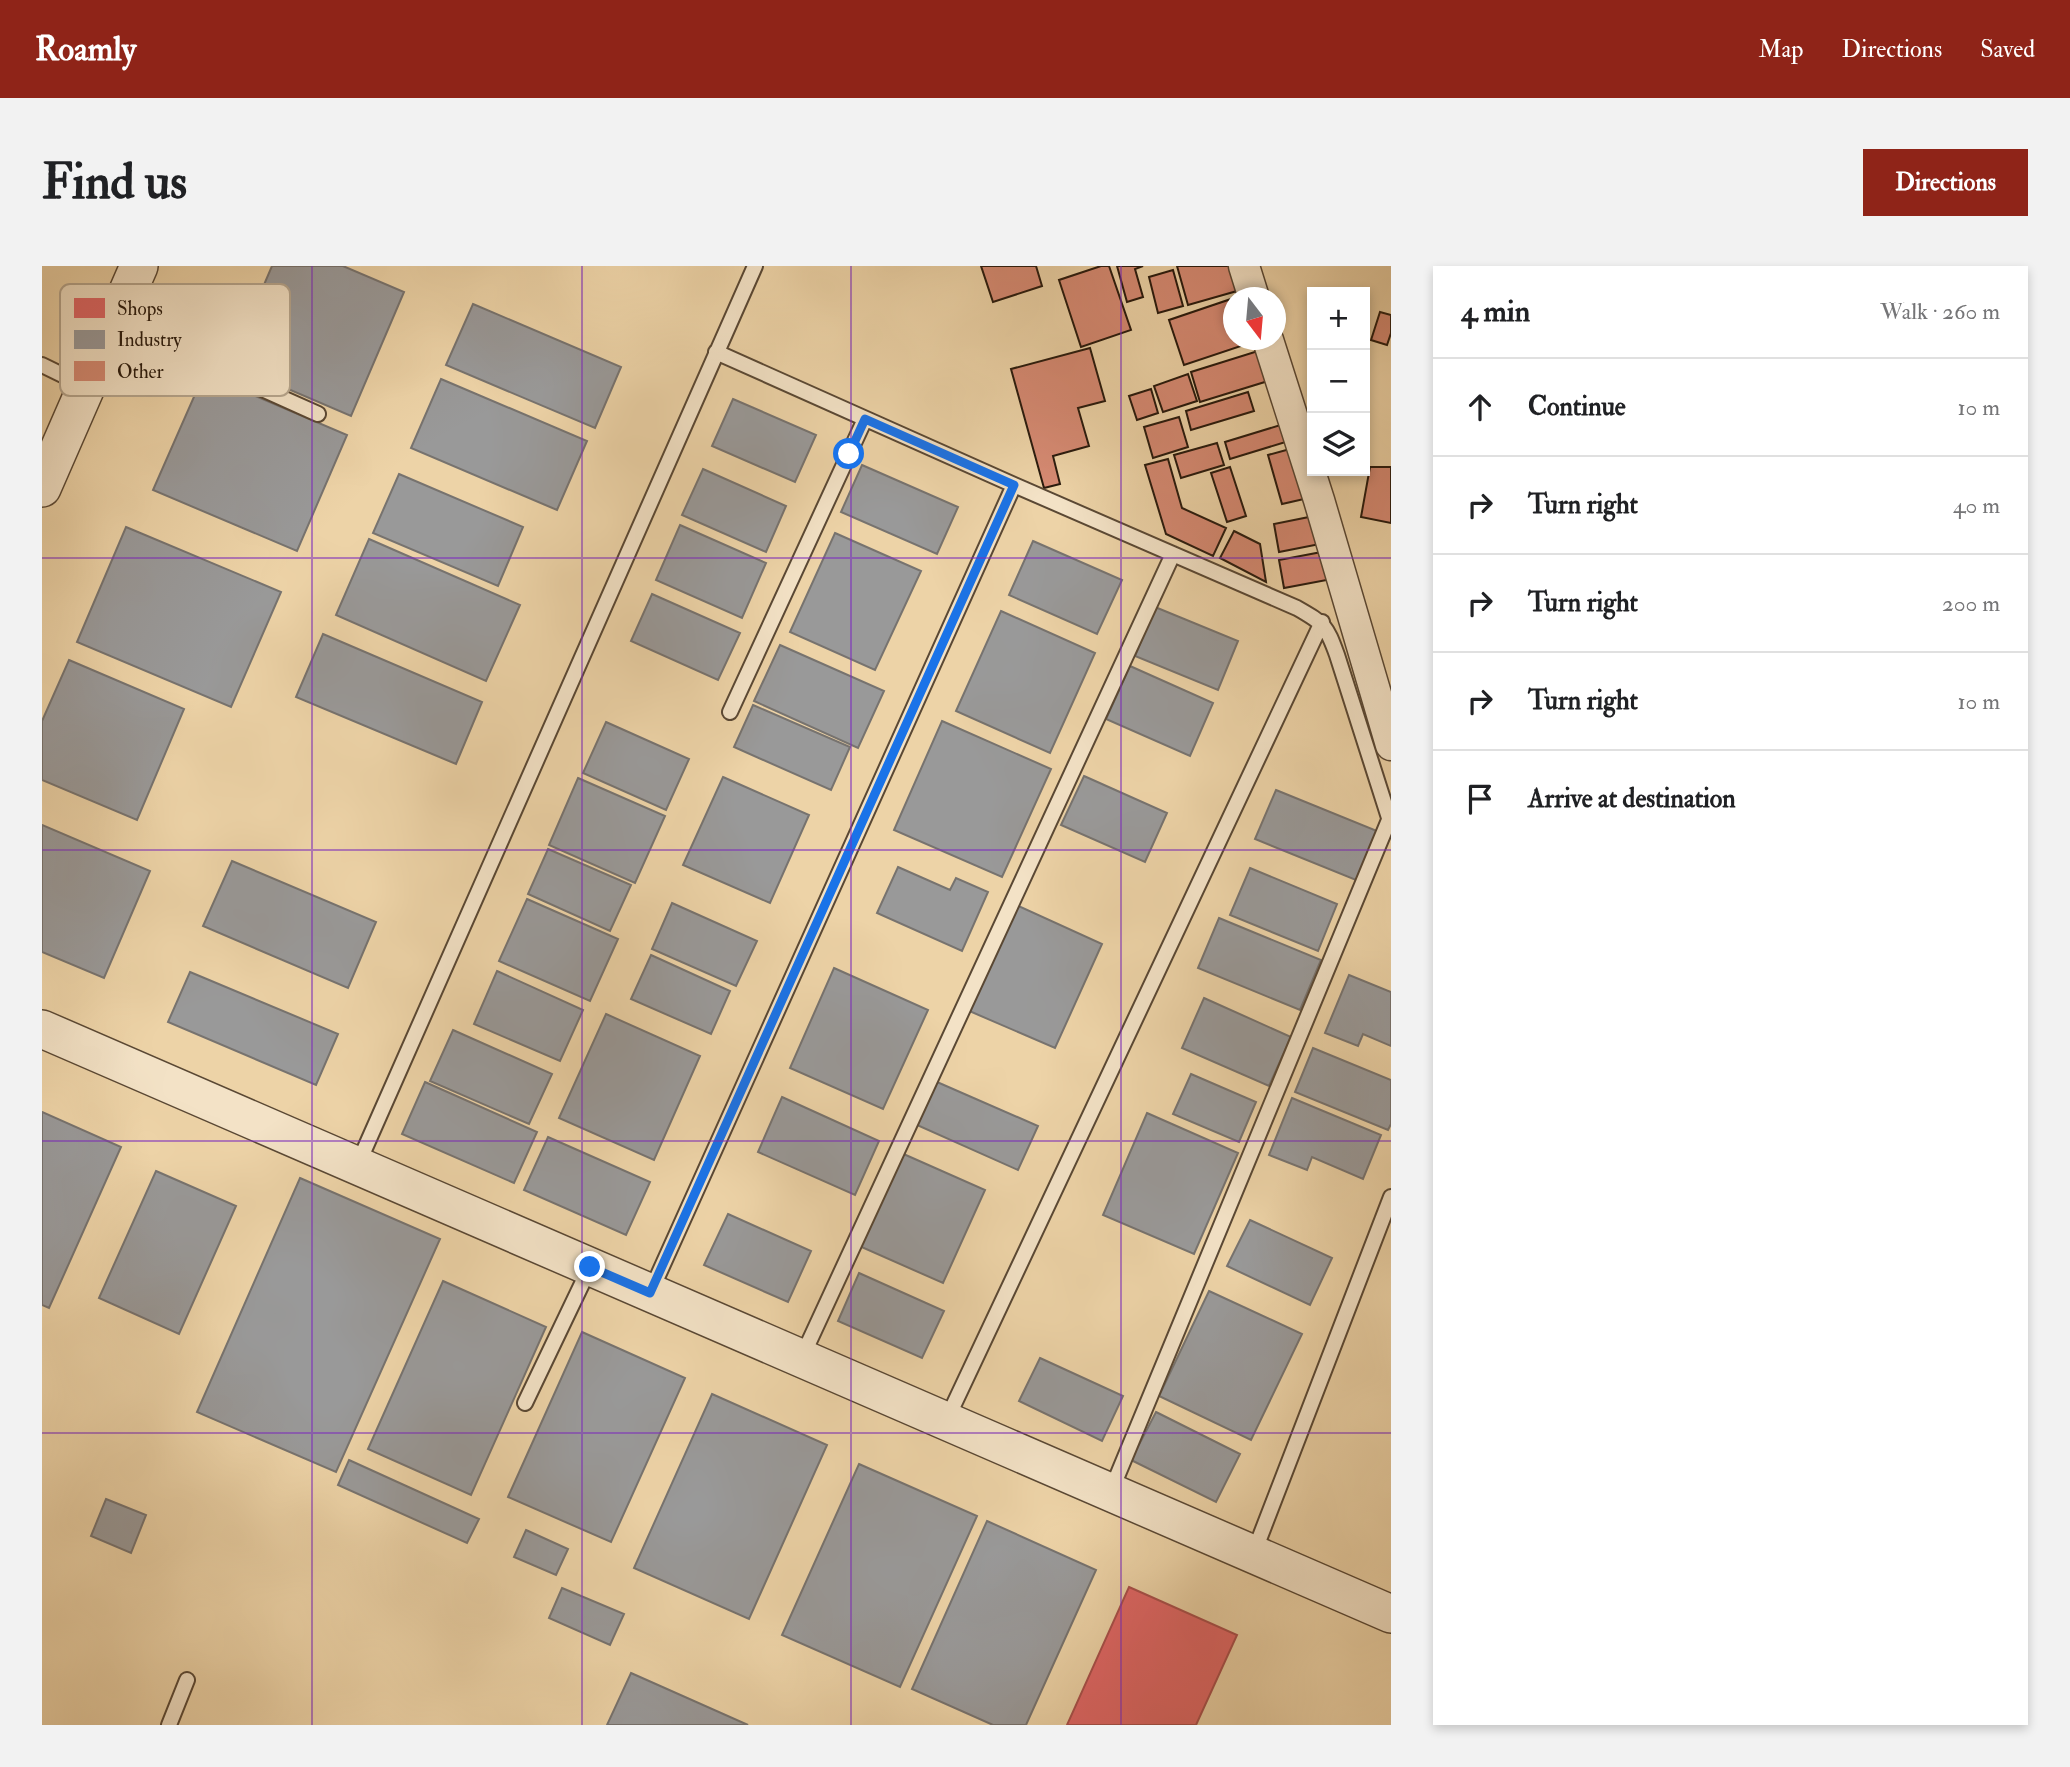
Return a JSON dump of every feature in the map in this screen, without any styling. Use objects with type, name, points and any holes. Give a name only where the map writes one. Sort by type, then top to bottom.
[{"type":"street","points":[[131,284],[139,266]]},
{"type":"street","points":[[1244,266],[1251,287]]},
{"type":"street","points":[[1271,350],[1319,500],[1391,745]]},
{"type":"street","points":[[42,488],[82,396]]},
{"type":"street","points":[[42,1029],[1391,1615]]},
{"type":"lane","points":[[358,1166],[755,266]]},
{"type":"lane","points":[[716,352],[1297,608],[1322,622],[1337,655],[1390,822],[1110,1493]]},
{"type":"lane","points":[[42,365],[60,374]]},
{"type":"lane","points":[[278,396],[318,414]]},
{"type":"lane","points":[[730,712],[865,419]]},
{"type":"lane","points":[[650,1293],[1014,485]]},
{"type":"lane","points":[[801,1359],[1173,555]]},
{"type":"lane","points":[[946,1422],[1322,622]]},
{"type":"lane","points":[[1253,1555],[1391,1197]]},
{"type":"lane","points":[[524,1404],[590,1267]]},
{"type":"lane","points":[[169,1725],[187,1680]]},
{"type":"building: Shops","points":[[1129,1587],[1237,1635],[1196,1725],[1067,1725]]},
{"type":"building: Industry","points":[[272,266],[343,266],[404,292],[351,416],[290,390],[290,284],[264,284]]},
{"type":"building: Industry","points":[[473,304],[621,367],[595,428],[446,365]]},
{"type":"building: Industry","points":[[441,379],[587,441],[557,510],[411,448]]},
{"type":"building: Industry","points":[[194,396],[256,396],[347,435],[297,551],[153,490]]},
{"type":"building: Industry","points":[[733,399],[816,435],[795,482],[712,446]]},
{"type":"building: Industry","points":[[862,465],[958,507],[937,554],[841,512]]},
{"type":"building: Industry","points":[[703,469],[786,506],[766,552],[682,515]]},
{"type":"building: Industry","points":[[399,474],[523,527],[498,586],[373,533]]},
{"type":"building: Industry","points":[[680,525],[766,563],[742,618],[656,580]]},
{"type":"building: Industry","points":[[126,527],[281,592],[231,707],[77,642]]},
{"type":"building: Industry","points":[[835,533],[921,571],[875,670],[790,632]]},
{"type":"building: Industry","points":[[369,539],[520,605],[486,681],[336,615]]},
{"type":"building: Industry","points":[[1033,541],[1122,580],[1097,634],[1009,595]]},
{"type":"building: Industry","points":[[652,594],[740,633],[718,680],[631,641]]},
{"type":"building: Industry","points":[[1155,607],[1238,641],[1218,690],[1135,656]]},
{"type":"building: Industry","points":[[1001,611],[1095,653],[1050,753],[956,711]]},
{"type":"building: Industry","points":[[323,634],[482,702],[456,764],[296,697]]},
{"type":"building: Industry","points":[[780,645],[884,691],[858,748],[754,701]]},
{"type":"building: Industry","points":[[69,660],[184,709],[137,820],[42,780],[42,721]]},
{"type":"building: Industry","points":[[1130,666],[1213,703],[1190,756],[1106,719]]},
{"type":"building: Industry","points":[[753,705],[850,747],[831,790],[734,747]]},
{"type":"building: Industry","points":[[942,721],[1051,769],[1002,877],[894,830]]},
{"type":"building: Industry","points":[[606,722],[689,759],[666,810],[583,773]]},
{"type":"building: Industry","points":[[1084,776],[1167,813],[1145,862],[1061,825]]},
{"type":"building: Industry","points":[[723,777],[809,815],[770,903],[683,865]]},
{"type":"building: Industry","points":[[578,778],[665,816],[635,883],[549,845]]},
{"type":"building: Industry","points":[[1276,790],[1377,831],[1356,880],[1255,839]]},
{"type":"building: Industry","points":[[42,825],[150,871],[104,978],[42,952]]},
{"type":"building: Industry","points":[[548,849],[631,885],[610,931],[528,894]]},
{"type":"building: Industry","points":[[232,861],[376,922],[348,988],[203,926]]},
{"type":"building: Industry","points":[[898,867],[950,890],[956,878],[988,892],[962,951],[877,913]]},
{"type":"building: Industry","points":[[1250,868],[1337,904],[1318,951],[1230,915]]},
{"type":"building: Industry","points":[[527,899],[618,939],[590,1001],[499,961]]},
{"type":"building: Industry","points":[[672,903],[757,941],[736,986],[652,949]]},
{"type":"building: Industry","points":[[1014,904],[1102,944],[1055,1048],[967,1010]]},
{"type":"building: Industry","points":[[1219,918],[1321,960],[1300,1010],[1198,968]]},
{"type":"building: Industry","points":[[651,955],[730,991],[711,1034],[631,999]]},
{"type":"building: Industry","points":[[834,968],[928,1010],[883,1109],[790,1068]]},
{"type":"building: Industry","points":[[497,971],[583,1010],[560,1061],[474,1024]]},
{"type":"building: Industry","points":[[190,972],[338,1034],[316,1085],[168,1022]]},
{"type":"building: Industry","points":[[1349,975],[1391,992],[1391,1046],[1363,1034],[1358,1046],[1325,1033]]},
{"type":"building: Industry","points":[[1204,998],[1291,1037],[1269,1086],[1182,1048]]},
{"type":"building: Industry","points":[[606,1014],[700,1056],[654,1160],[559,1118]]},
{"type":"building: Industry","points":[[453,1030],[552,1074],[529,1124],[430,1081]]},
{"type":"building: Industry","points":[[1313,1048],[1391,1080],[1391,1124],[1388,1130],[1295,1092]]},
{"type":"building: Industry","points":[[1191,1074],[1256,1102],[1239,1142],[1173,1114]]},
{"type":"building: Industry","points":[[425,1082],[537,1132],[514,1183],[402,1134]]},
{"type":"building: Industry","points":[[937,1082],[1038,1126],[1018,1170],[917,1125]]},
{"type":"building: Industry","points":[[782,1097],[879,1141],[855,1195],[758,1152]]},
{"type":"building: Industry","points":[[1292,1098],[1381,1135],[1363,1179],[1312,1157],[1307,1170],[1269,1155]]},
{"type":"building: Industry","points":[[42,1112],[121,1147],[49,1308],[42,1305]]},
{"type":"building: Industry","points":[[1147,1113],[1238,1153],[1194,1254],[1103,1215]]},
{"type":"building: Industry","points":[[548,1137],[650,1182],[626,1235],[524,1190]]},
{"type":"building: Industry","points":[[899,1152],[985,1190],[943,1283],[857,1245]]},
{"type":"building: Industry","points":[[156,1171],[236,1206],[179,1334],[99,1298]]},
{"type":"building: Industry","points":[[300,1178],[440,1239],[336,1472],[197,1412]]},
{"type":"building: Industry","points":[[728,1214],[811,1251],[788,1302],[704,1265]]},
{"type":"building: Industry","points":[[1250,1220],[1332,1258],[1310,1305],[1227,1266]]},
{"type":"building: Industry","points":[[859,1273],[944,1311],[922,1358],[838,1321]]},
{"type":"building: Industry","points":[[443,1281],[546,1327],[471,1495],[368,1449]]},
{"type":"building: Industry","points":[[1209,1291],[1302,1334],[1251,1440],[1159,1396]]},
{"type":"building: Industry","points":[[582,1332],[685,1378],[611,1542],[508,1497]]},
{"type":"building: Industry","points":[[1040,1358],[1123,1396],[1102,1441],[1019,1401]]},
{"type":"building: Industry","points":[[712,1394],[827,1445],[749,1619],[634,1568]]},
{"type":"building: Industry","points":[[1156,1412],[1240,1454],[1216,1502],[1131,1460]]},
{"type":"building: Industry","points":[[349,1460],[479,1519],[467,1543],[338,1485]]},
{"type":"building: Industry","points":[[859,1464],[977,1516],[900,1687],[782,1635]]},
{"type":"building: Industry","points":[[106,1499],[146,1515],[131,1553],[91,1536]]},
{"type":"building: Industry","points":[[987,1521],[1096,1570],[1026,1725],[993,1725],[912,1689]]},
{"type":"building: Industry","points":[[526,1530],[568,1549],[556,1575],[514,1557]]},
{"type":"building: Industry","points":[[562,1588],[624,1614],[610,1645],[549,1618]]},
{"type":"building: Industry","points":[[631,1673],[748,1725],[607,1725]]},
{"type":"building: Other","points":[[981,266],[1036,266],[1042,286],[993,302]]},
{"type":"building: Other","points":[[1101,266],[1109,266],[1131,330],[1081,347],[1059,280]]},
{"type":"building: Other","points":[[1117,266],[1143,266],[1135,269],[1143,297],[1127,302]]},
{"type":"building: Other","points":[[1177,266],[1230,266],[1236,287],[1223,287],[1223,295],[1188,305]]},
{"type":"building: Other","points":[[1173,270],[1183,306],[1158,313],[1149,277]]},
{"type":"building: Other","points":[[1223,302],[1223,350],[1229,350],[1184,365],[1169,320]]},
{"type":"building: Other","points":[[1380,312],[1391,315],[1391,333],[1387,345],[1371,340]]},
{"type":"building: Other","points":[[1090,348],[1105,401],[1078,408],[1089,446],[1053,456],[1060,484],[1044,488],[1011,369]]},
{"type":"building: Other","points":[[1258,351],[1268,381],[1200,402],[1191,372]]},
{"type":"building: Other","points":[[1188,374],[1197,401],[1163,412],[1154,386]]},
{"type":"building: Other","points":[[1151,389],[1158,413],[1137,420],[1129,396]]},
{"type":"building: Other","points":[[1248,392],[1254,411],[1191,430],[1186,411]]},
{"type":"building: Other","points":[[1179,417],[1188,447],[1153,458],[1144,427]]},
{"type":"building: Other","points":[[1287,423],[1292,440],[1230,459],[1225,442]]},
{"type":"building: Other","points":[[1217,443],[1224,465],[1181,478],[1174,455]]},
{"type":"building: Other","points":[[1290,449],[1304,499],[1282,504],[1268,455]]},
{"type":"building: Other","points":[[1168,459],[1182,508],[1226,528],[1213,556],[1166,534],[1145,465]]},
{"type":"building: Other","points":[[1230,467],[1246,516],[1227,522],[1211,473]]},
{"type":"building: Other","points":[[1370,467],[1391,467],[1391,523],[1361,517]]},
{"type":"building: Other","points":[[1319,515],[1325,543],[1279,552],[1274,524]]},
{"type":"building: Other","points":[[1234,531],[1260,544],[1266,582],[1220,558]]},
{"type":"building: Other","points":[[1327,551],[1332,579],[1284,588],[1279,560]]},
{"type":"route","points":[[590,1267],[650,1293],[1014,485],[865,419],[849,454]]}]
